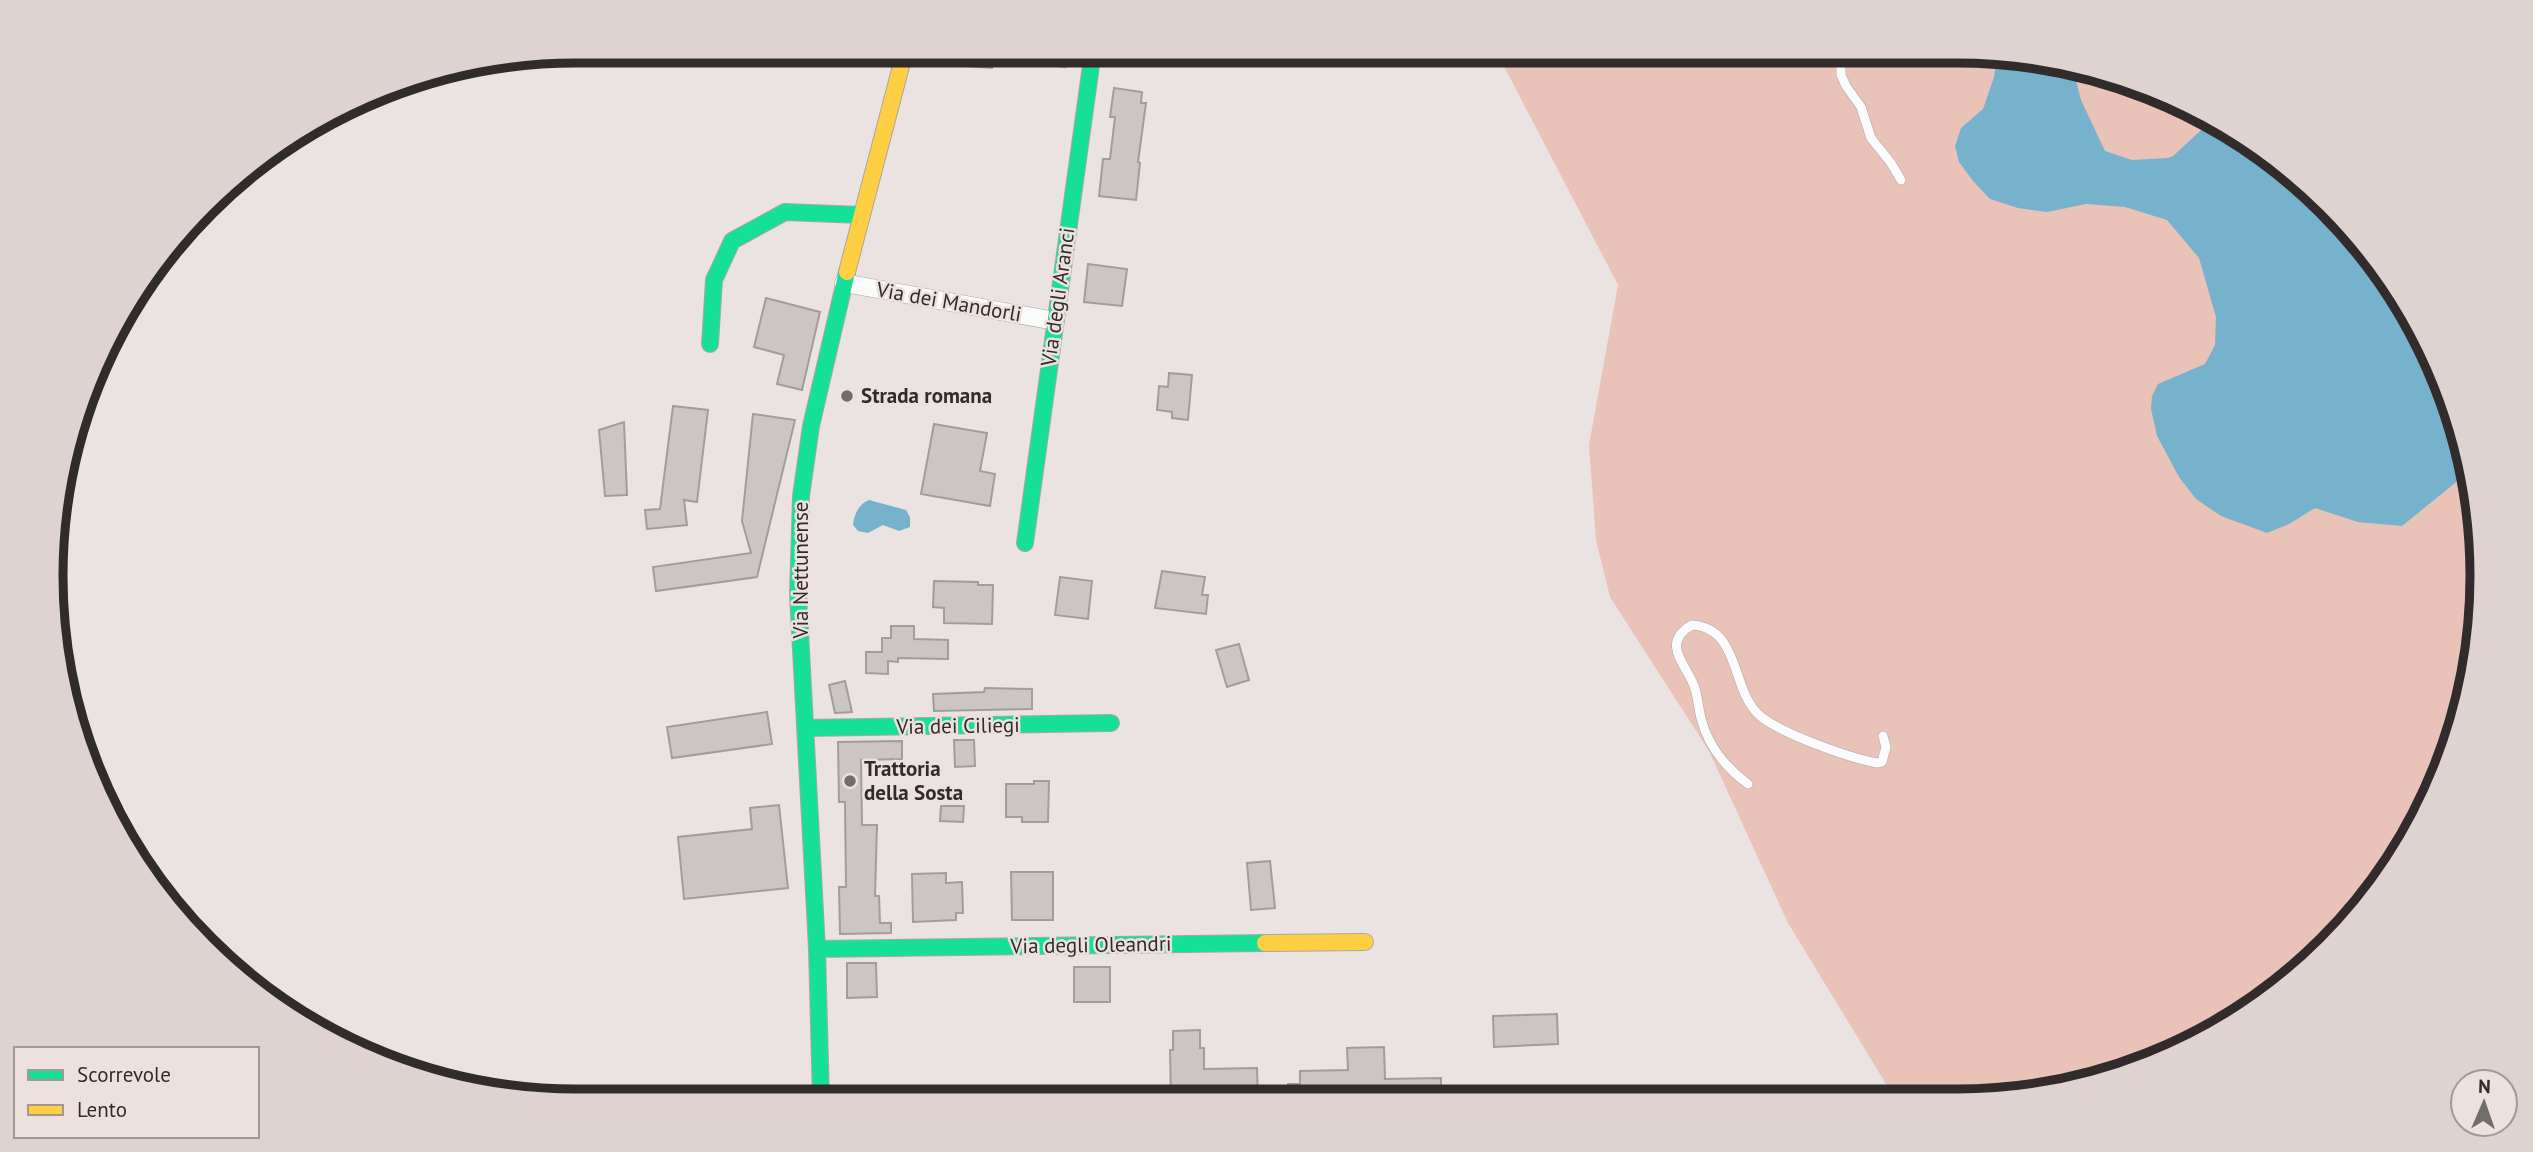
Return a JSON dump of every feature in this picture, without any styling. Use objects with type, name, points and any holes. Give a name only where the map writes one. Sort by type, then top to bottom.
[{"type":"street","name":"Via Nettunense","points":[[821,1089],[817,949],[798,594],[800,496],[811,426],[844,284],[902,63]]},
{"type":"street","name":"Via degli Aranci","points":[[1025,543],[1091,63]]},
{"type":"street","points":[[710,344],[715,279],[732,241],[785,212],[861,215]]},
{"type":"street","name":"Via dei Mandorli","points":[[844,284],[1055,321]]},
{"type":"street","name":"Via dei Ciliegi","points":[[806,728],[1111,723]]},
{"type":"street","name":"Via degli Oleandri","points":[[817,949],[1365,942]]},
{"type":"lane","points":[[1841,63],[1841,75],[1861,107],[1871,138],[1901,180]]},
{"type":"lane","points":[[1748,784],[1727,768],[1716,752],[1703,726],[1693,682],[1679,660],[1677,643],[1692,625],[1703,626],[1720,635],[1756,712],[1776,727],[1791,735],[1877,763],[1882,762],[1886,755],[1883,736]]},
{"type":"shaded area","points":[[1502,63],[1957,63],[2024,67],[2090,80],[2122,90],[2184,116],[2242,149],[2295,190],[2320,213],[2364,264],[2384,291],[2417,349],[2443,411],[2453,443],[2466,509],[2469,542],[2466,643],[2453,709],[2443,741],[2401,833],[2384,861],[2343,914],[2295,962],[2242,1003],[2184,1036],[2122,1062],[2090,1072],[2024,1085],[1889,1089],[1788,923],[1709,751],[1610,597],[1596,540],[1589,445],[1618,285]]},
{"type":"water","points":[[1996,64],[2075,77],[2081,100],[2105,151],[2132,160],[2168,158],[2204,127],[2242,149],[2295,190],[2343,238],[2384,291],[2401,320],[2417,349],[2443,411],[2460,479],[2402,526],[2358,522],[2315,508],[2289,524],[2267,533],[2221,516],[2196,499],[2179,477],[2157,436],[2151,409],[2152,396],[2158,384],[2205,364],[2215,345],[2216,317],[2199,258],[2167,220],[2125,207],[2086,204],[2047,212],[2018,208],[1990,199],[1959,162],[1955,146],[1961,128],[1983,109]]},
{"type":"water","points":[[869,500],[906,510],[910,517],[910,527],[899,531],[883,525],[868,533],[858,531],[853,525],[855,517],[860,507]]},
{"type":"building","points":[[936,63],[993,63],[992,68]]},
{"type":"building","points":[[1038,63],[1066,63],[1065,67]]},
{"type":"building","points":[[1114,88],[1142,92],[1141,103],[1146,103],[1136,200],[1099,196],[1103,159],[1110,159],[1115,117],[1110,117]]},
{"type":"building","points":[[1088,264],[1127,269],[1122,306],[1084,302]]},
{"type":"building","points":[[766,298],[820,312],[802,390],[777,384],[784,355],[754,347]]},
{"type":"building","points":[[1169,373],[1192,375],[1188,420],[1172,418],[1172,412],[1157,410],[1159,386],[1168,387]]},
{"type":"building","points":[[673,406],[708,410],[697,502],[684,500],[687,525],[647,529],[645,510],[660,509]]},
{"type":"building","points":[[753,414],[795,420],[757,577],[656,591],[653,567],[751,553],[742,521]]},
{"type":"building","points":[[624,422],[627,495],[605,496],[599,430]]},
{"type":"building","points":[[934,424],[987,433],[980,471],[995,474],[990,506],[921,494]]},
{"type":"building","points":[[1162,571],[1205,577],[1202,595],[1208,595],[1206,614],[1155,608]]},
{"type":"building","points":[[1060,577],[1092,581],[1088,619],[1055,615]]},
{"type":"building","points":[[934,581],[993,585],[992,624],[944,623],[944,608],[933,607]]},
{"type":"building","points":[[891,626],[914,626],[914,639],[948,640],[948,659],[898,658],[898,662],[888,661],[888,674],[866,673],[866,652],[882,652],[882,638],[891,638]]},
{"type":"building","points":[[1239,644],[1249,680],[1227,687],[1216,650]]},
{"type":"building","points":[[845,681],[852,712],[835,713],[829,685]]},
{"type":"building","points":[[985,688],[1032,689],[1032,709],[934,711],[933,694],[984,692]]},
{"type":"building","points":[[767,712],[772,744],[672,758],[667,727]]},
{"type":"building","points":[[954,740],[974,740],[975,766],[955,767]]},
{"type":"building","points":[[902,741],[902,759],[861,760],[862,825],[877,825],[875,896],[879,896],[880,923],[891,923],[891,933],[840,934],[839,887],[846,887],[845,802],[839,802],[838,742]]},
{"type":"building","points":[[1034,781],[1049,781],[1048,822],[1022,822],[1022,817],[1006,817],[1006,784],[1034,784]]},
{"type":"building","points":[[779,805],[788,888],[684,899],[678,837],[752,829],[750,808]]},
{"type":"building","points":[[941,806],[964,806],[963,822],[940,821]]},
{"type":"building","points":[[1270,861],[1275,908],[1251,910],[1247,863]]},
{"type":"building","points":[[1011,872],[1053,872],[1053,920],[1012,920]]},
{"type":"building","points":[[946,873],[946,883],[962,882],[963,913],[956,913],[956,920],[913,922],[912,874]]},
{"type":"building","points":[[847,963],[876,963],[877,997],[847,998]]},
{"type":"building","points":[[1074,967],[1110,967],[1110,1002],[1074,1002]]},
{"type":"building","points":[[1557,1014],[1558,1044],[1494,1047],[1493,1016]]},
{"type":"building","points":[[1200,1030],[1200,1048],[1204,1048],[1204,1069],[1257,1068],[1258,1089],[1171,1089],[1170,1050],[1173,1050],[1173,1031]]},
{"type":"building","points":[[1384,1047],[1385,1079],[1441,1078],[1441,1089],[1288,1089],[1288,1084],[1300,1084],[1300,1071],[1348,1070],[1347,1048]]},
{"type":"traffic: fast","points":[[1025,543],[1091,63]]},
{"type":"traffic: fast","points":[[710,344],[714,280],[732,241],[785,212],[861,215]]},
{"type":"traffic: fast","points":[[821,1089],[817,949],[798,594],[801,496],[811,426],[847,272]]},
{"type":"traffic: fast","points":[[806,728],[1111,723]]},
{"type":"traffic: fast","points":[[817,949],[1265,943]]},
{"type":"traffic: slow","points":[[847,272],[902,63]]},
{"type":"traffic: slow","points":[[1265,943],[1365,942]]},
{"type":"place","name":"Strada romana","points":[[847,396]]},
{"type":"place","name":"Trattoria della Sosta","points":[[850,781]]}]
